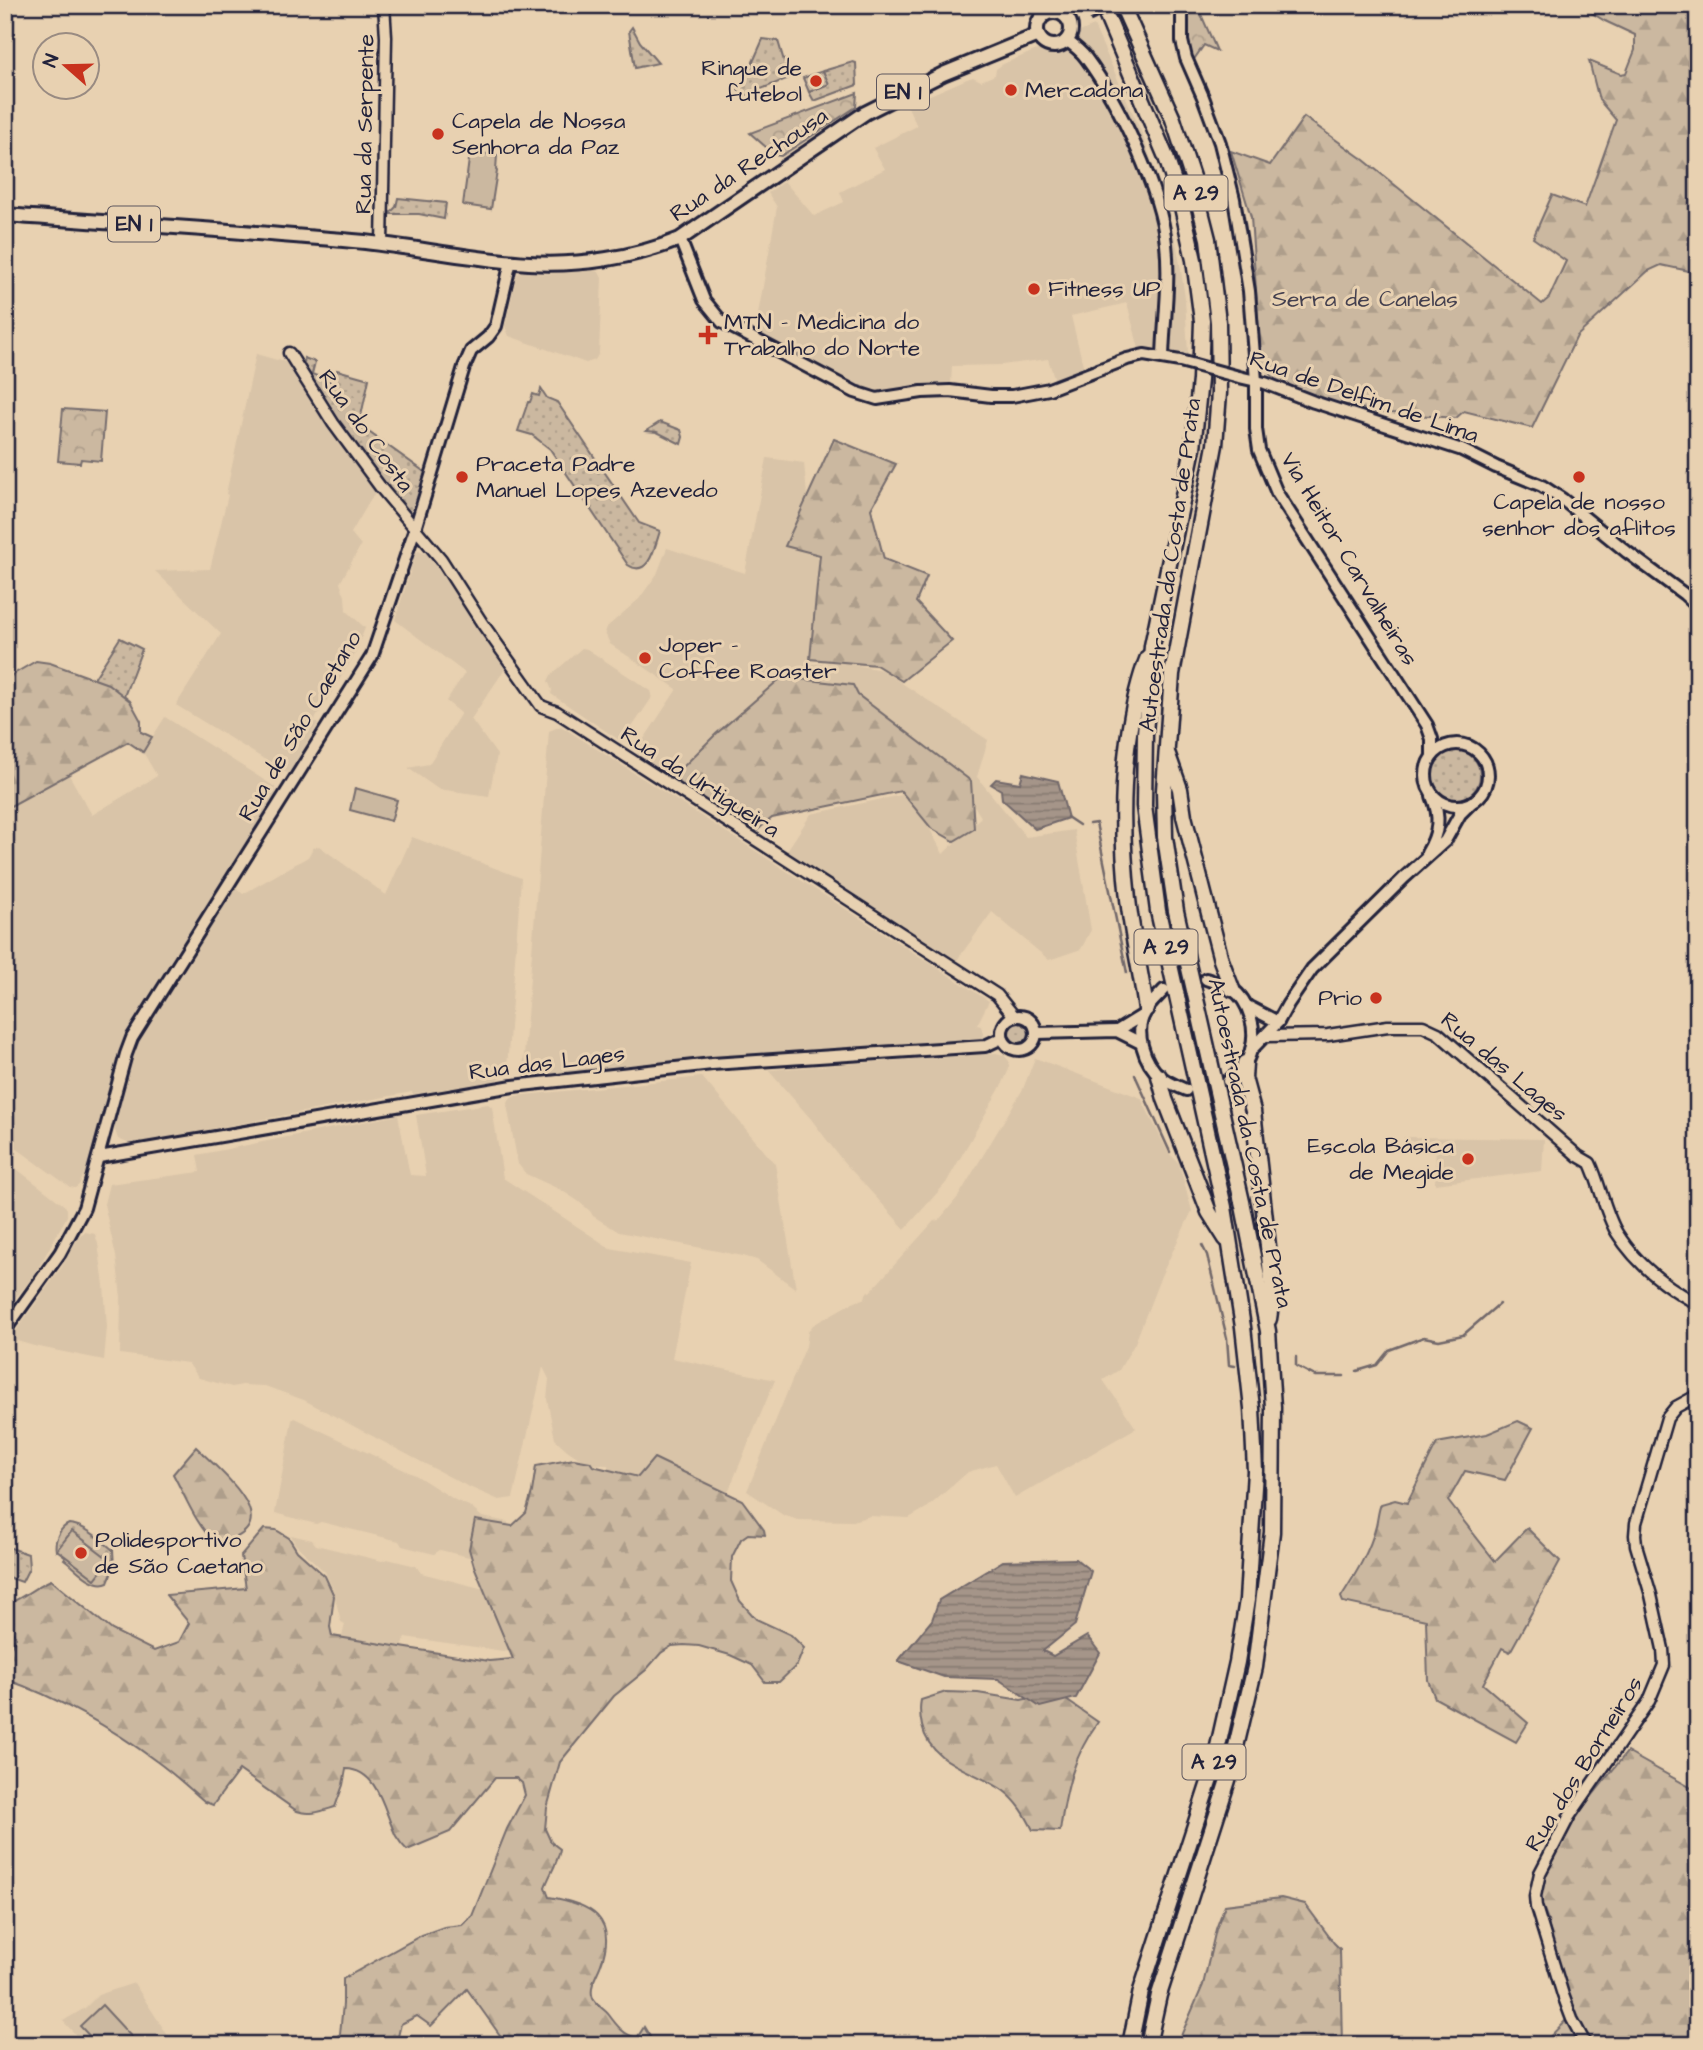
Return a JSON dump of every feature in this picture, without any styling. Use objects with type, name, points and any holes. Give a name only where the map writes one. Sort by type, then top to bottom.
[{"type":"highway","name":"Autoestrada da Costa de Prata","points":[[1104,5],[1166,157],[1182,207],[1194,260],[1202,321],[1200,380],[1193,448],[1152,646],[1145,733],[1144,806],[1158,911],[1224,1207],[1243,1327],[1252,1409],[1255,1471],[1247,1600],[1237,1662],[1212,1773],[1141,1990],[1130,2045]]},
{"type":"highway","name":"Autoestrada da Costa de Prata","points":[[1122,5],[1173,118],[1193,180],[1208,239],[1218,322],[1219,393],[1215,445],[1172,674],[1164,790],[1165,837],[1176,911],[1243,1206],[1268,1331],[1273,1408],[1272,1532],[1255,1667],[1228,1780],[1159,1995],[1148,2045]]},
{"type":"highway","points":[[1145,1012],[1128,900],[1122,822],[1124,772],[1138,680],[1152,646]]},
{"type":"highway","points":[[1166,748],[1180,789],[1184,816],[1221,960],[1233,989]]},
{"type":"highway","points":[[1248,1056],[1244,1078],[1254,1123],[1273,1291],[1268,1331]]},
{"type":"highway","points":[[1159,1076],[1165,1099],[1209,1212],[1229,1244]]},
{"type":"main road","name":"EN 1","points":[[1038,35],[1040,19],[1049,13],[1060,14],[1068,22],[1104,5]]},
{"type":"main road","name":"Via Heitor Carvalheiras","points":[[1176,5],[1181,54],[1208,120],[1234,199]]},
{"type":"main road","name":"Via Heitor Carvalheiras","points":[[1182,5],[1182,41],[1186,58],[1220,143],[1234,199],[1249,291],[1256,429],[1266,470],[1278,493],[1427,725],[1437,735],[1470,746],[1479,752],[1488,771],[1484,791],[1460,814],[1445,841],[1312,969],[1287,1004],[1278,1022]]},
{"type":"main road","points":[[1038,35],[1049,46],[1060,45],[1070,32],[1068,22]]},
{"type":"main road","name":"Rua da Rechousa","points":[[382,244],[511,261],[559,263],[645,251],[680,239],[779,169],[865,113],[943,74],[1038,35]]},
{"type":"main road","points":[[1066,40],[1084,56],[1106,88],[1142,161],[1160,214],[1167,261],[1163,357]]},
{"type":"main road","name":"EN 1","points":[[5,215],[382,244]]},
{"type":"main road","name":"Rua de Delfim de Lima","points":[[680,239],[704,300],[722,322],[855,392],[877,399],[950,391],[1012,396],[1058,387],[1127,359],[1144,355],[1180,361],[1255,381],[1462,450],[1542,486],[1698,607]]},
{"type":"main road","name":"Rua de São Caetano","points":[[5,1330],[71,1237],[84,1208],[132,1038],[372,656],[415,529],[464,367],[471,351],[488,337],[496,326],[511,261]]},
{"type":"main road","name":"Via Heitor Carvalheiras","points":[[1422,861],[1437,835],[1438,818],[1426,773],[1432,756],[1432,739],[1427,725]]},
{"type":"main road","points":[[1432,756],[1449,744],[1460,743]]},
{"type":"main road","points":[[1429,790],[1443,804],[1463,806],[1472,802]]},
{"type":"main road","points":[[1206,979],[1233,989],[1247,1006],[1278,1022],[1248,1056],[1238,1073],[1228,1081]]},
{"type":"main road","points":[[1117,1031],[1145,1012],[1164,990]]},
{"type":"main road","points":[[1262,1014],[1272,1014],[1287,1004]]},
{"type":"main road","points":[[1247,1006],[1252,1026],[1248,1056]]},
{"type":"main road","points":[[1145,1012],[1141,1043],[1148,1062],[1159,1076],[1186,1090]]},
{"type":"main road","points":[[1002,1038],[1005,1022],[1020,1015],[1030,1018],[1037,1033]]},
{"type":"main road","name":"Rua das Lages","points":[[99,1157],[513,1086],[712,1064],[985,1046],[1002,1038],[1009,1047],[1019,1050],[1030,1047],[1037,1033],[1117,1031],[1141,1043]]},
{"type":"street","name":"Rua da Serpente","points":[[382,244],[386,37],[384,5]]},
{"type":"street","name":"Rua do Costa","points":[[289,354],[333,423],[415,529]]},
{"type":"street","name":"Rua da Urtigueira","points":[[415,529],[441,559],[541,706],[557,712],[998,995],[1014,1016]]},
{"type":"street","points":[[1278,1022],[1299,1036]]},
{"type":"street","name":"Rua das Lages","points":[[1267,1036],[1328,1035],[1388,1026],[1423,1026],[1438,1033],[1578,1156],[1590,1163],[1617,1232],[1636,1257],[1658,1280],[1698,1304]]},
{"type":"street","name":"Rua dos Borneiros","points":[[1586,2045],[1572,2019],[1559,1984],[1535,1896],[1540,1873],[1569,1817],[1649,1701],[1664,1665],[1664,1649],[1636,1545],[1636,1523],[1667,1418],[1676,1407],[1698,1395]]},
{"type":"shaded area","points":[[1094,26],[1143,136],[1161,189],[1181,270],[1188,354],[1139,349],[1127,303],[1071,316],[1084,369],[1055,380],[1048,359],[1002,365],[952,366],[951,384],[895,391],[870,389],[854,385],[754,337],[777,207],[768,193],[784,181],[814,216],[844,202],[840,192],[885,169],[873,148],[917,126],[907,105],[973,77],[981,81],[995,75],[996,69],[1003,64]]},
{"type":"shaded area","points":[[593,269],[599,272],[602,278],[599,353],[595,360],[586,363],[509,336],[505,326],[517,274],[524,271],[542,274]]},
{"type":"shaded area","points":[[256,354],[279,359],[290,365],[377,489],[351,533],[361,545],[340,583],[346,610],[365,628],[355,654],[314,721],[318,724],[287,773],[176,705],[221,634],[155,571],[210,569],[228,495],[226,494]]},
{"type":"shaded area","points":[[767,458],[804,463],[812,549],[824,568],[808,664],[846,663],[882,670],[988,740],[977,777],[1026,837],[1074,830],[1091,930],[1081,949],[1049,960],[992,912],[957,960],[786,852],[811,814],[911,793],[943,854],[981,817],[961,784],[818,683],[784,676],[671,776],[639,756],[636,751],[677,689],[610,644],[605,633],[607,627],[639,599],[657,574],[667,548],[745,573]]},
{"type":"shaded area","points":[[418,551],[428,554],[505,669],[471,719],[497,755],[489,796],[438,789],[408,768],[429,764],[461,713],[446,701],[465,673],[395,620]]},
{"type":"shaded area","points":[[582,648],[651,691],[651,699],[622,742],[551,694],[548,681],[551,675]]},
{"type":"shaded area","points":[[165,717],[275,787],[276,795],[128,1030],[119,1050],[88,1166],[75,1188],[5,1140],[5,809],[69,775],[92,815],[157,776],[143,752]]},
{"type":"shaded area","points":[[561,726],[989,1001],[977,1025],[981,1026],[984,1038],[970,1043],[708,1058],[533,1079],[525,1075],[523,1069],[549,731]]},
{"type":"shaded area","points":[[1023,773],[1058,781],[1068,818],[1035,829],[1002,799],[1001,790],[991,784],[996,779],[1020,783]]},
{"type":"shaded area","points":[[412,837],[521,878],[507,1068],[503,1076],[496,1081],[413,1094],[412,1092],[130,1144],[118,1139],[114,1127],[136,1043],[235,887],[243,894],[308,857],[313,848],[319,846],[386,895]]},
{"type":"shaded area","points":[[996,1053],[1004,1055],[1009,1061],[1009,1069],[1003,1083],[946,1183],[905,1229],[842,1160],[768,1070]]},
{"type":"shaded area","points":[[1035,1058],[1141,1098],[1168,1152],[1179,1163],[1192,1211],[1161,1276],[1135,1343],[1119,1370],[1103,1380],[1136,1428],[1015,1498],[996,1464],[968,1472],[928,1507],[909,1518],[870,1516],[853,1521],[798,1520],[783,1515],[747,1491],[806,1346],[808,1332],[813,1325],[865,1298],[868,1291],[870,1292],[934,1221],[939,1220],[958,1197],[1023,1089]]},
{"type":"shaded area","points":[[702,1077],[775,1164],[796,1289],[757,1260],[619,1232],[593,1216],[578,1201],[561,1190],[526,1174],[518,1164],[507,1105],[515,1096]]},
{"type":"shaded area","points":[[488,1104],[492,1107],[503,1178],[610,1248],[691,1263],[672,1358],[775,1380],[728,1492],[687,1488],[614,1495],[608,1465],[588,1464],[555,1439],[547,1399],[549,1379],[543,1367],[513,1498],[499,1500],[467,1486],[304,1400],[265,1386],[232,1387],[199,1378],[188,1363],[120,1354],[121,1297],[116,1256],[104,1204],[109,1184],[200,1172],[197,1155],[398,1115],[410,1175],[426,1176],[416,1115]]},
{"type":"shaded area","name":"Escola Básica de Megide","points":[[1404,1137],[1544,1139],[1542,1171],[1435,1184],[1436,1141],[1404,1141]]},
{"type":"shaded area","points":[[5,1160],[65,1206],[67,1216],[34,1276],[5,1310]]},
{"type":"shaded area","points":[[85,1232],[95,1234],[98,1244],[107,1327],[104,1360],[10,1339],[61,1268],[80,1235]]},
{"type":"shaded area","points":[[294,1418],[417,1476],[469,1506],[482,1517],[508,1522],[508,1582],[485,1590],[510,1652],[405,1637],[403,1646],[342,1637],[345,1624],[341,1622],[333,1589],[325,1572],[295,1544],[291,1535],[312,1540],[316,1545],[416,1566],[421,1573],[484,1589],[473,1558],[440,1550],[434,1554],[402,1546],[399,1541],[275,1513]]},
{"type":"shaded area","points":[[1076,1559],[1091,1571],[1075,1625],[1043,1651],[1053,1656],[1087,1636],[1100,1653],[1076,1698],[1040,1707],[998,1679],[944,1677],[898,1661],[932,1620],[939,1600],[1003,1561]]},
{"type":"shaded area","points":[[134,1983],[174,2045],[85,2045],[63,2021],[85,2008],[98,1995]]},
{"type":"green space","points":[[1184,5],[1197,5],[1217,51],[1204,45],[1190,65],[1184,24]]},
{"type":"green space","name":"Serra de Canelas","points":[[1579,5],[1698,5],[1698,273],[1661,265],[1648,271],[1577,336],[1532,428],[1464,411],[1456,418],[1377,412],[1344,404],[1338,406],[1276,381],[1261,363],[1251,217],[1231,151],[1270,165],[1304,117],[1364,160],[1542,304],[1549,298],[1566,261],[1533,238],[1552,195],[1585,207],[1616,120],[1599,100],[1589,61],[1621,74],[1626,73],[1635,50],[1635,35]]},
{"type":"green space","points":[[632,27],[640,42],[658,63],[635,68],[629,31]]},
{"type":"green space","points":[[763,39],[778,41],[789,78],[746,95],[738,90]]},
{"type":"green space","points":[[856,63],[857,85],[814,101],[809,92],[828,84],[823,71]]},
{"type":"green space","name":"Ringue de futebol","points":[[823,71],[829,84],[809,92],[803,78]]},
{"type":"green space","points":[[857,93],[856,107],[781,156],[775,155],[750,133]]},
{"type":"green space","points":[[470,152],[497,155],[491,209],[463,205]]},
{"type":"green space","points":[[398,198],[446,203],[444,219],[419,214],[389,214],[396,207]]},
{"type":"green space","points":[[304,358],[315,362],[312,374],[333,383],[337,370],[369,379],[359,425],[426,473],[412,518],[335,418],[304,365]]},
{"type":"green space","points":[[541,389],[547,398],[557,402],[639,523],[660,531],[650,559],[641,568],[628,565],[550,449],[532,435],[518,431],[528,402],[533,394],[539,396]]},
{"type":"green space","points":[[63,409],[105,412],[101,461],[58,461]]},
{"type":"green space","points":[[660,422],[681,430],[681,444],[657,432],[646,431]]},
{"type":"green space","points":[[834,439],[896,464],[871,509],[884,559],[927,576],[916,602],[952,641],[902,681],[876,665],[810,659],[820,555],[785,546]]},
{"type":"green space","points":[[120,638],[142,649],[123,699],[92,682]]},
{"type":"green space","points":[[36,661],[50,663],[108,684],[130,701],[141,721],[141,732],[152,737],[143,752],[128,742],[5,809],[5,679]]},
{"type":"green space","points":[[782,677],[853,685],[858,695],[971,781],[974,829],[954,841],[931,828],[901,791],[772,818],[755,832],[671,779],[716,734]]},
{"type":"green space","points":[[1455,750],[1472,758],[1480,775],[1472,792],[1455,800],[1438,792],[1430,775],[1438,758]]},
{"type":"green space","points":[[355,788],[397,800],[391,821],[350,810]]},
{"type":"green space","points":[[1018,1023],[1026,1026],[1029,1034],[1026,1042],[1018,1045],[1010,1042],[1007,1034],[1010,1026]]},
{"type":"green space","points":[[1518,1421],[1533,1428],[1505,1480],[1465,1471],[1448,1501],[1495,1561],[1527,1528],[1560,1561],[1510,1652],[1502,1648],[1483,1684],[1528,1723],[1516,1742],[1435,1698],[1428,1680],[1426,1620],[1343,1602],[1341,1597],[1370,1545],[1381,1504],[1395,1500],[1407,1503],[1437,1443],[1487,1434]]},
{"type":"green space","points":[[196,1447],[235,1486],[245,1500],[250,1514],[249,1526],[238,1536],[216,1544],[197,1520],[173,1474]]},
{"type":"green space","points":[[654,1458],[742,1500],[765,1535],[748,1534],[741,1539],[732,1557],[731,1581],[740,1601],[756,1619],[791,1635],[804,1648],[797,1665],[779,1682],[765,1682],[752,1665],[730,1655],[699,1646],[672,1646],[614,1696],[560,1762],[547,1808],[545,1829],[551,1842],[560,1849],[545,1887],[549,1897],[588,1909],[603,1924],[605,1948],[592,1987],[593,1998],[625,2032],[637,2038],[644,2027],[655,2045],[512,2045],[510,2041],[502,2038],[467,1989],[431,2026],[417,2016],[401,2024],[396,2045],[322,2045],[328,2044],[340,2034],[343,1979],[422,1935],[444,1927],[462,1925],[472,1916],[507,1829],[525,1795],[522,1783],[516,1778],[495,1778],[450,1832],[407,1850],[396,1836],[373,1784],[357,1771],[346,1769],[335,1807],[321,1811],[297,1811],[239,1770],[213,1805],[205,1802],[156,1761],[103,1725],[64,1704],[5,1679],[5,1657],[16,1637],[5,1622],[5,1605],[51,1580],[112,1630],[154,1651],[179,1642],[189,1623],[166,1595],[246,1588],[241,1556],[264,1529],[276,1530],[289,1538],[297,1551],[325,1576],[334,1596],[330,1627],[332,1636],[489,1661],[513,1659],[469,1549],[475,1520],[512,1526],[526,1513],[536,1466],[574,1459],[638,1477]]},
{"type":"green space","points":[[69,1524],[87,1530],[113,1550],[114,1567],[108,1582],[96,1583],[64,1559],[66,1556],[56,1551],[58,1535],[62,1528]]},
{"type":"green space","name":"Polidesportivo de São Caetano","points":[[72,1531],[110,1560],[95,1579],[57,1550]]},
{"type":"green space","points":[[5,1546],[28,1554],[29,1568],[22,1582],[5,1576]]},
{"type":"green space","points":[[946,1692],[978,1693],[1021,1700],[1056,1693],[1098,1722],[1082,1748],[1072,1774],[1060,1831],[1033,1830],[1021,1809],[1004,1791],[944,1758],[935,1750],[922,1726],[921,1700]]},
{"type":"green space","points":[[1627,1752],[1695,1790],[1693,1811],[1698,1816],[1698,2045],[1542,2045],[1571,2015],[1548,1920],[1540,1899],[1545,1873],[1562,1834]]},
{"type":"green space","points":[[1281,1898],[1305,1904],[1340,1949],[1342,2045],[1177,2045],[1203,1985],[1216,1929],[1225,1905]]},
{"type":"green space","points":[[102,2005],[139,2045],[98,2045],[80,2026]]},
{"type":"waterway","points":[[1067,817],[1079,825]]},
{"type":"waterway","points":[[1089,824],[1096,823],[1127,973]]},
{"type":"waterway","points":[[1135,1075],[1170,1152]]},
{"type":"waterway","points":[[1202,1245],[1207,1255],[1227,1338],[1229,1365],[1235,1366]]},
{"type":"waterway","points":[[1357,1371],[1377,1365],[1389,1350],[1424,1337],[1439,1340],[1463,1335],[1499,1304]]},
{"type":"waterway","points":[[1296,1357],[1296,1366],[1315,1376],[1344,1376]]},
{"type":"place","name":"Ringue de futebol","points":[[816,81]]},
{"type":"place","name":"Mercadona","points":[[1011,90]]},
{"type":"place","name":"Capela de Nossa Senhora da Paz","points":[[438,134]]},
{"type":"place","name":"Fitness UP","points":[[1034,289]]},
{"type":"place","name":"MTN - Medicina do Trabalho do Norte","points":[[708,335]]},
{"type":"place","name":"Praceta Padre Manuel Lopes Azevedo","points":[[462,477]]},
{"type":"place","name":"Capela de nosso senhor dos aflitos","points":[[1579,477]]},
{"type":"place","name":"Joper - Coffee Roaster","points":[[645,658]]},
{"type":"place","name":"Prio","points":[[1376,998]]},
{"type":"place","name":"Escola Básica de Megide","points":[[1468,1159]]},
{"type":"place","name":"Polidesportivo de São Caetano","points":[[81,1553]]}]
